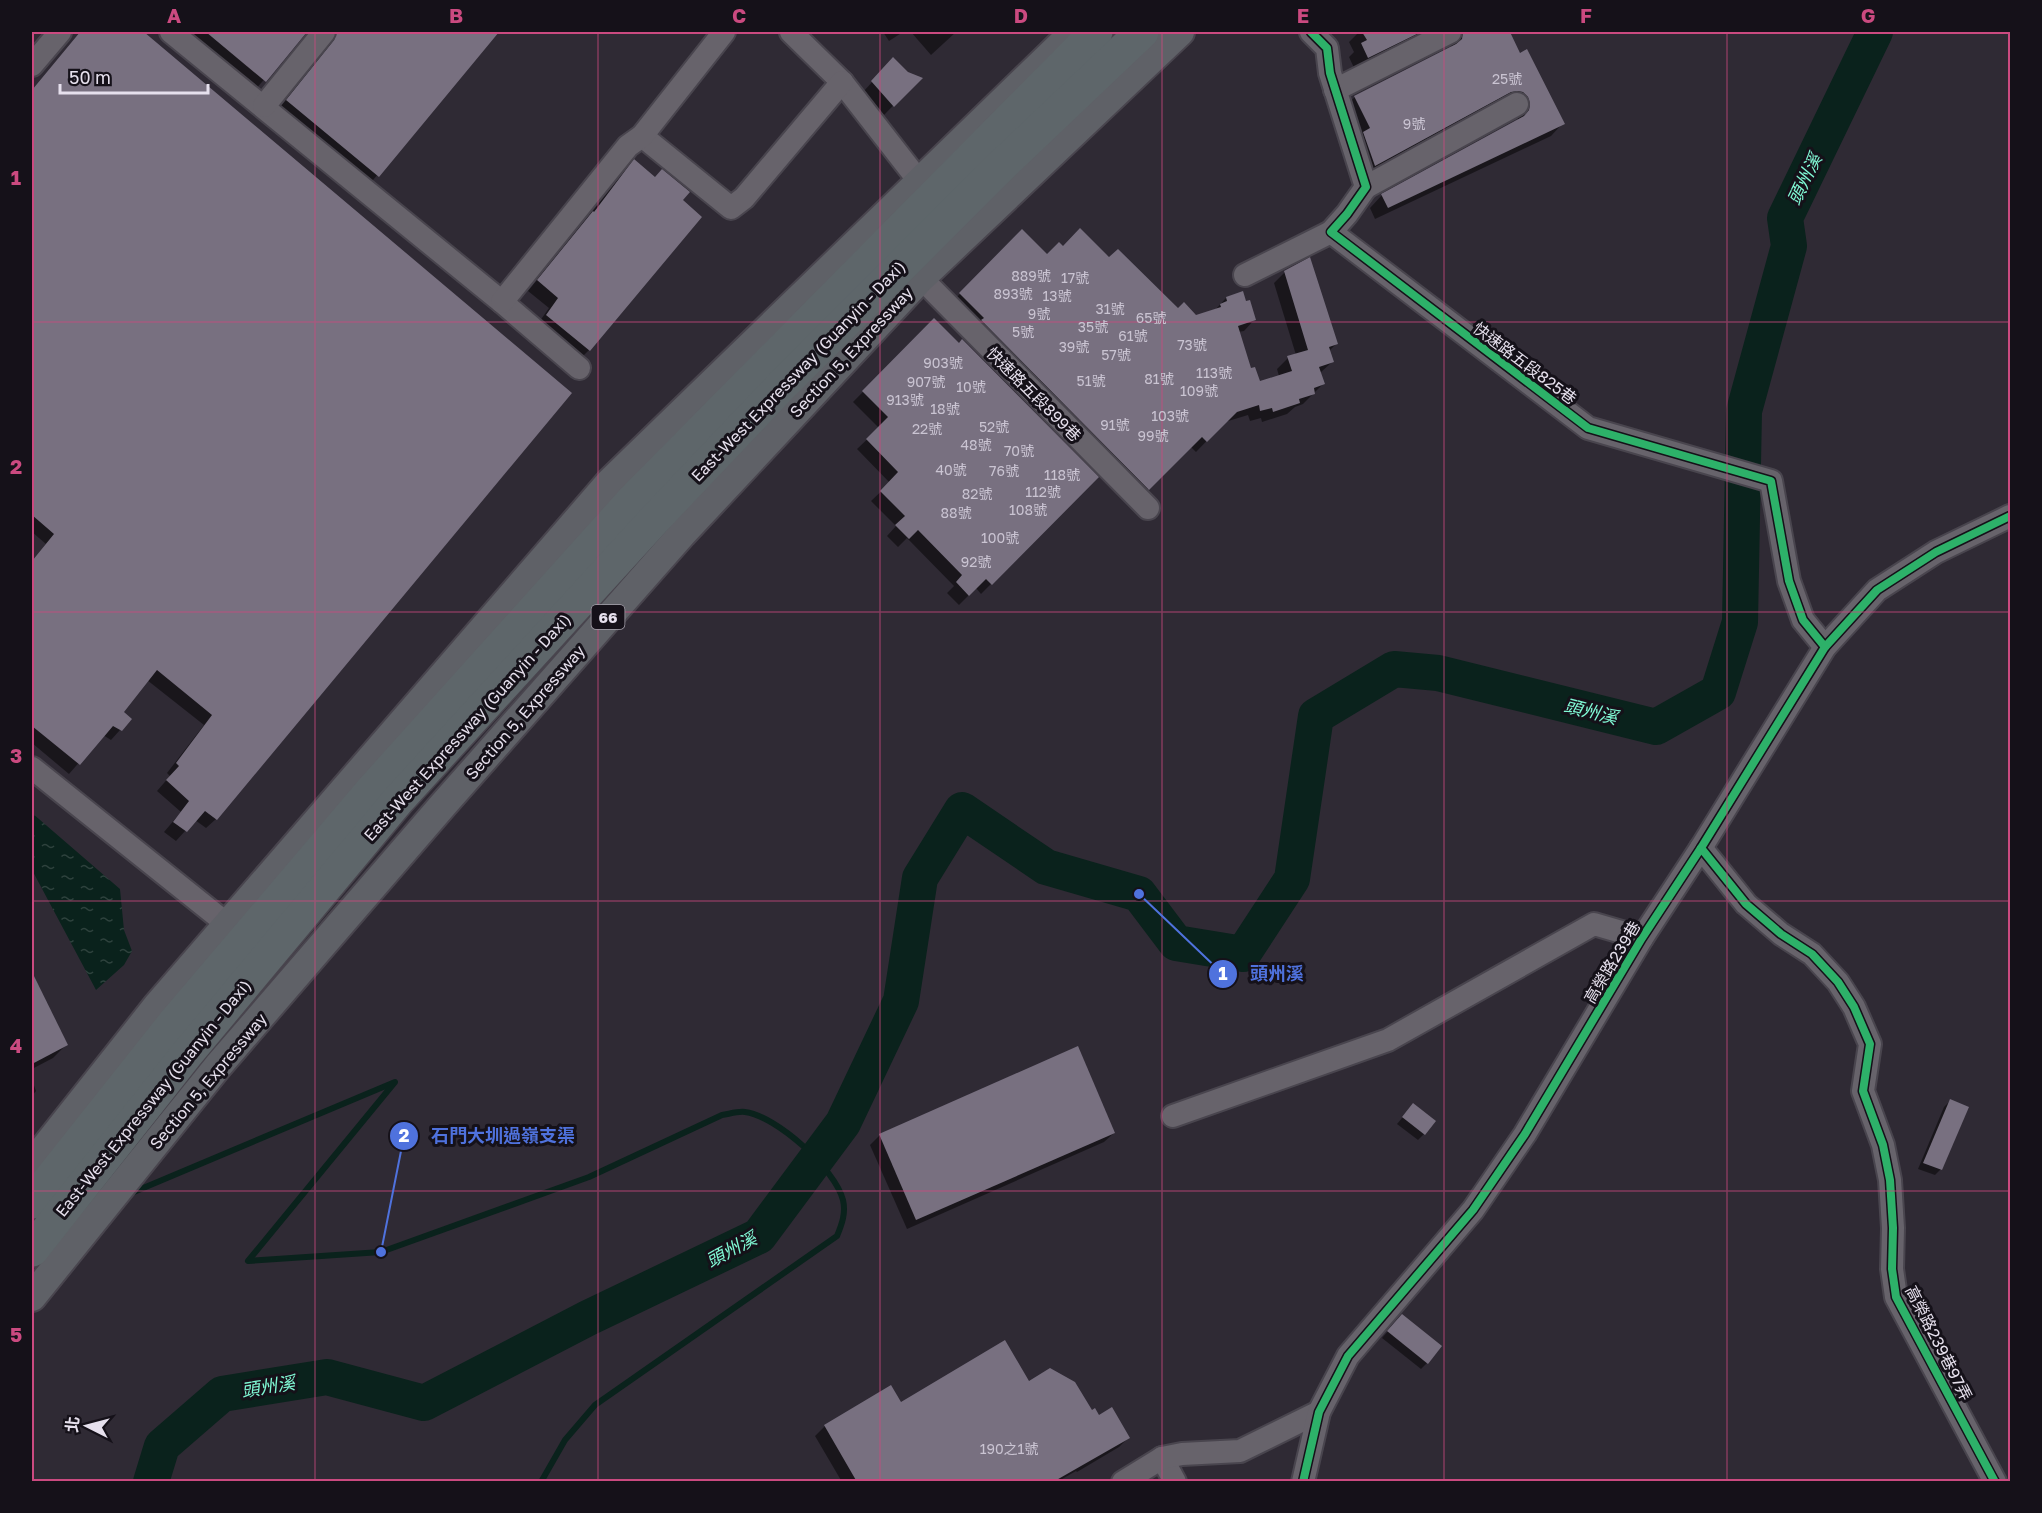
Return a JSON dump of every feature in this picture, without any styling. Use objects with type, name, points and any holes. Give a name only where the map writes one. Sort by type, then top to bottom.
[{"type":"highway","name":"East-West Expressway (Guanyin - Daxi)","points":[[32,1202],[174,1023],[373,789],[633,500],[1096,32]]},
{"type":"highway","name":"East-West Expressway (Guanyin - Daxi)","points":[[32,1251],[186,1055],[399,799],[654,520],[784,383],[1002,165],[1142,32]]},
{"type":"main road","points":[[32,1164],[157,1006],[610,482],[1074,32]]},
{"type":"main road","name":"Section 5, Expressway","points":[[32,1297],[218,1066],[681,534],[921,278],[1180,32]]},
{"type":"street","points":[[32,65],[60,32]]},
{"type":"street","points":[[171,32],[264,106],[579,368]]},
{"type":"street","points":[[264,106],[324,32]]},
{"type":"street","points":[[502,302],[628,146],[642,136],[724,32]]},
{"type":"street","points":[[792,32],[842,82],[919,181]]},
{"type":"street","points":[[1311,32],[1327,48],[1330,73],[1366,187]]},
{"type":"street","points":[[1335,90],[1450,32]]},
{"type":"street","points":[[642,136],[731,208],[744,198],[842,82]]},
{"type":"street","points":[[1245,275],[1331,232],[1366,187],[1517,104]]},
{"type":"street","name":"快速路五段825巷","points":[[1331,232],[1588,428],[1771,481],[1788,581],[1803,620],[1825,647]]},
{"type":"street","name":"快速路五段899巷","points":[[921,278],[1148,508]]},
{"type":"street","name":"高榮路239巷","points":[[1303,1482],[1319,1412],[1348,1356],[1473,1210],[1525,1134],[1642,938],[1701,848],[1825,647],[1877,590],[1936,552],[2010,516]]},
{"type":"street","points":[[32,768],[227,924]]},
{"type":"street","name":"高榮路239巷97弄","points":[[1701,848],[1746,904],[1781,934],[1812,954],[1838,982],[1854,1007],[1870,1044],[1863,1091],[1883,1145],[1890,1180],[1893,1228],[1892,1269],[1896,1298],[1995,1482]]},
{"type":"street","points":[[1173,1116],[1388,1040],[1594,924],[1642,938]]},
{"type":"street","points":[[1123,1482],[1162,1458],[1182,1454],[1240,1451],[1319,1412]]},
{"type":"street","points":[[1162,1458],[1175,1482]]},
{"type":"water","points":[[32,813],[120,889],[124,930],[132,951],[124,965],[96,990],[32,870]]},
{"type":"building","points":[[80,32],[144,32],[572,393],[217,820],[205,811],[187,832],[173,822],[189,801],[166,780],[179,766],[176,763],[212,715],[157,670],[124,712],[132,719],[122,731],[113,726],[80,765],[32,726],[32,561],[54,534],[32,515],[32,90]]},
{"type":"building","points":[[206,32],[307,32],[266,82]]},
{"type":"building","points":[[337,32],[499,32],[379,177],[286,100],[334,40]]},
{"type":"building","points":[[1362,32],[1421,32],[1368,58],[1361,43],[1367,40]]},
{"type":"building","points":[[1463,32],[1510,32],[1520,53],[1527,49],[1565,124],[1388,208],[1381,194],[1524,116],[1529,110],[1528,97],[1523,92],[1511,92],[1375,166],[1363,132],[1370,128],[1354,96],[1456,44],[1462,39]]},
{"type":"building","points":[[893,57],[908,72],[923,78],[894,107],[871,81]]},
{"type":"building","points":[[634,159],[655,177],[662,169],[690,192],[683,200],[702,217],[590,351],[546,315],[558,298],[537,280],[594,212]]},
{"type":"building","points":[[1080,228],[1109,257],[1118,249],[1178,308],[1184,302],[1196,315],[1221,307],[1220,304],[1227,301],[1226,297],[1243,291],[1246,301],[1250,300],[1256,320],[1238,326],[1251,368],[1255,367],[1260,381],[1292,371],[1287,356],[1308,350],[1284,271],[1310,257],[1338,344],[1329,347],[1334,362],[1319,367],[1325,384],[1314,388],[1315,394],[1299,399],[1300,403],[1273,412],[1272,408],[1260,411],[1259,405],[1237,412],[1207,442],[1202,437],[1149,490],[981,320],[984,318],[959,293],[1022,229],[1047,254],[1059,242],[1063,246]]},
{"type":"building","points":[[934,318],[959,343],[962,339],[1099,477],[992,585],[986,579],[969,596],[956,582],[962,575],[918,530],[909,539],[895,525],[905,516],[880,491],[898,472],[866,439],[888,417],[862,391]]},
{"type":"building","points":[[32,972],[68,1045],[32,1064]]},
{"type":"building","points":[[1078,1046],[1115,1133],[916,1220],[879,1134]]},
{"type":"building","points":[[1950,1099],[1969,1107],[1942,1170],[1923,1163]]},
{"type":"building","points":[[1413,1103],[1436,1121],[1425,1135],[1402,1117]]},
{"type":"building","points":[[1402,1314],[1442,1346],[1428,1364],[1387,1331]]},
{"type":"building","points":[[1005,1340],[1029,1381],[1050,1368],[1075,1382],[1092,1410],[1095,1408],[1099,1415],[1112,1407],[1130,1438],[1053,1482],[857,1482],[824,1425],[891,1385],[901,1402]]},
{"type":"waterway","name":"頭州溪","points":[[151,1482],[162,1446],[222,1394],[327,1377],[424,1403],[588,1318],[759,1236],[843,1123],[901,1001],[920,878],[962,810],[1046,867],[1139,894],[1176,943],[1243,954],[1292,879],[1316,716],[1394,669],[1438,673],[1656,727],[1718,692],[1740,622],[1744,411],[1789,246],[1785,218],[1875,32]]},
{"type":"waterway","points":[[129,1194],[395,1082],[248,1261],[381,1252],[589,1177],[722,1115],[745,1112],[773,1123],[788,1133],[817,1160],[838,1187],[844,1209],[837,1236],[595,1405],[565,1440],[541,1482]]},
{"type":"cycle path","points":[[1311,32],[1327,48],[1330,73],[1366,187],[1331,232],[1588,428],[1771,481],[1789,581],[1803,620],[1825,647]]},
{"type":"cycle path","points":[[1303,1482],[1319,1412],[1348,1356],[1473,1210],[1525,1134],[1642,938],[1701,848],[1825,647],[1877,590],[1936,552],[2010,516]]},
{"type":"cycle path","points":[[1701,848],[1746,904],[1781,934],[1812,954],[1838,982],[1854,1007],[1870,1044],[1863,1091],[1883,1145],[1890,1180],[1893,1228],[1892,1269],[1896,1297],[1995,1482]]},
{"type":"place","name":"頭州溪","points":[[1139,894]]},
{"type":"place","name":"石門大圳過嶺支渠","points":[[381,1252]]}]
